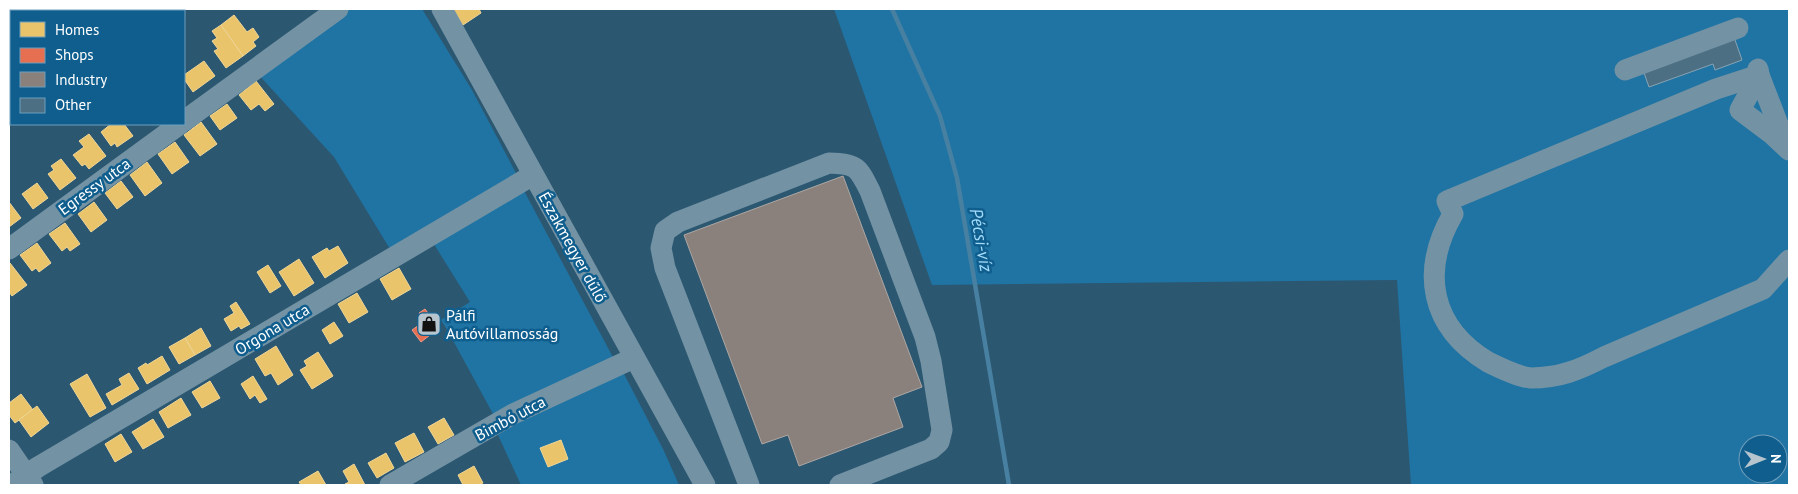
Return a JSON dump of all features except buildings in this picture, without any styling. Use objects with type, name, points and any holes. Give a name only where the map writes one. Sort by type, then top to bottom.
[{"type":"street","points":[[185,120],[338,9]]},
{"type":"street","name":"Északmegyer dűlő","points":[[442,9],[705,485]]},
{"type":"street","points":[[1625,70],[1738,28]]},
{"type":"street","points":[[1758,72],[1789,151]]},
{"type":"street","points":[[1758,72],[1740,110],[1772,134],[1789,151]]},
{"type":"street","points":[[1758,72],[1447,201],[1453,214],[1443,231],[1436,252],[1434,284],[1442,313],[1451,330],[1472,352],[1496,366],[1528,378],[1558,376],[1582,368],[1763,289],[1789,260]]},
{"type":"street","name":"Egressy utca","points":[[9,249],[179,125]]},
{"type":"street","points":[[749,485],[665,268],[661,248],[666,231],[678,222],[829,163],[846,164],[861,172],[870,191],[925,337],[931,361],[942,430],[939,442],[931,449],[884,478],[840,485]]},
{"type":"street","name":"Orgona utca","points":[[24,481],[533,175]]},
{"type":"street","name":"Bimbó utca","points":[[390,485],[513,414],[634,358]]},
{"type":"street","points":[[9,450],[24,481]]},
{"type":"shaded area","points":[[348,9],[422,9],[472,90],[518,177],[390,249],[334,157],[257,73]]},
{"type":"shaded area","points":[[834,9],[1789,9],[1789,485],[1411,485],[1397,280],[932,285]]},
{"type":"shaded area","points":[[523,189],[615,361],[498,423],[441,320],[470,302],[432,241]]},
{"type":"shaded area","points":[[623,372],[664,451],[679,485],[521,485],[498,435],[520,418]]},
{"type":"waterway","name":"Pécsi-víz","points":[[892,9],[940,116],[957,178],[1009,485]]},
{"type":"place","name":"Pálfi Autóvillamosság","points":[[429,324]]}]
